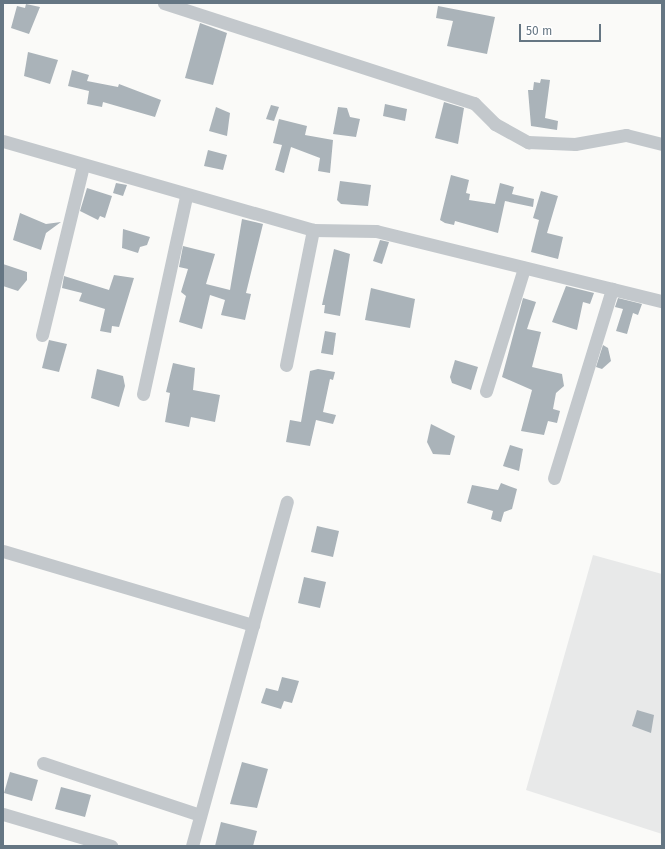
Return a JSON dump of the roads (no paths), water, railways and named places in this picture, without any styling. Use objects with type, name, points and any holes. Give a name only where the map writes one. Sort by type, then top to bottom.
[{"type":"street","points":[[164,3],[474,103],[495,124],[528,142],[576,144],[626,134],[662,144]]},
{"type":"street","points":[[3,141],[186,196],[312,230],[376,231],[662,301]]},
{"type":"street","points":[[42,335],[83,165]]},
{"type":"street","points":[[143,394],[186,196]]},
{"type":"street","points":[[286,364],[312,230]]},
{"type":"street","points":[[486,392],[524,268]]},
{"type":"street","points":[[554,478],[612,289]]},
{"type":"street","points":[[192,846],[287,502]]},
{"type":"street","points":[[3,551],[253,625]]},
{"type":"street","points":[[43,763],[200,815]]},
{"type":"street","points":[[3,814],[110,846]]}]
